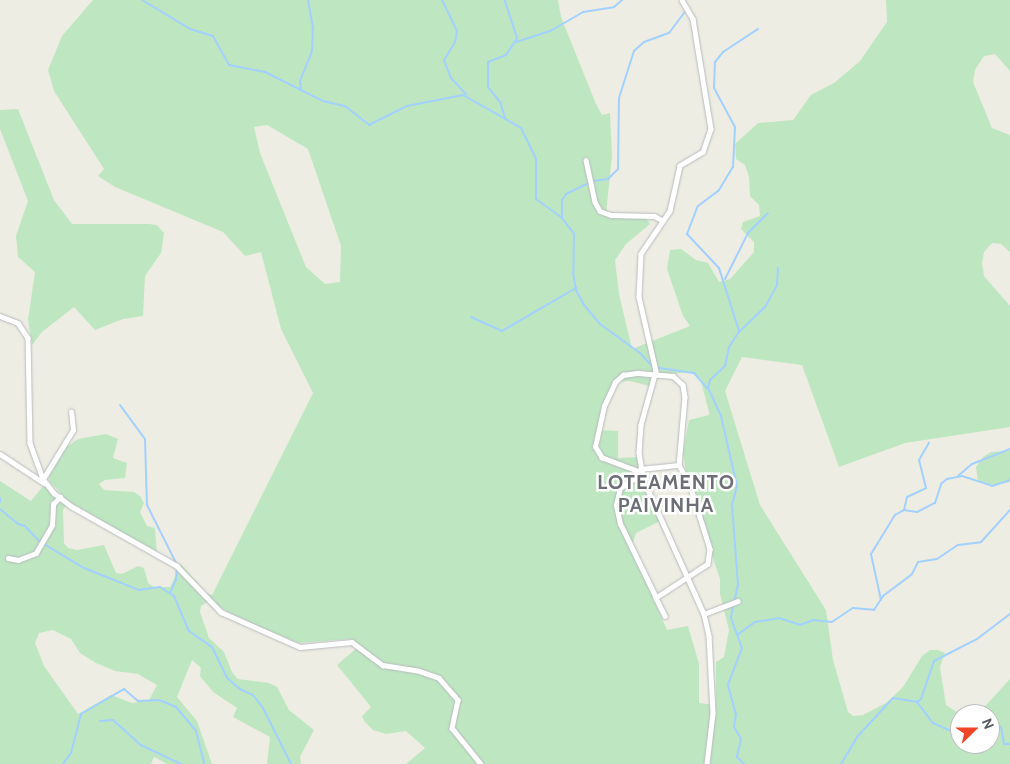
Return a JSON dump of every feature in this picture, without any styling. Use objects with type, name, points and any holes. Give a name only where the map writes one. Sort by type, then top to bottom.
[{"type":"street","points":[[682,0],[693,19],[710,129],[703,152],[680,166],[673,205],[642,250],[638,273],[639,297],[656,375],[640,430],[641,471],[704,614],[712,672],[713,713],[707,764]]},
{"type":"street","points":[[586,160],[595,202],[600,211],[611,215],[654,216],[662,220]]},
{"type":"street","points":[[0,316],[18,323],[28,338],[30,443],[43,479],[60,498],[177,566],[221,612],[300,646],[352,642],[383,666],[419,670],[439,678],[458,700],[452,728],[480,764]]},
{"type":"street","points":[[656,598],[708,564],[710,549],[690,486],[679,465],[679,438],[685,406],[684,385],[673,376],[628,374],[619,378],[604,406],[595,440],[602,458],[641,471],[679,465]]},
{"type":"street","points":[[43,479],[73,430],[71,412]]},
{"type":"street","points":[[0,454],[47,485]]},
{"type":"street","points":[[641,471],[620,488],[616,505],[620,524],[665,616]]},
{"type":"street","points":[[8,558],[18,560],[36,553],[52,525],[53,504],[60,498]]},
{"type":"street","points":[[704,614],[738,601]]},
{"type":"green space","points":[[93,0],[558,0],[561,17],[596,104],[602,115],[610,113],[612,156],[606,214],[645,217],[650,224],[626,244],[615,260],[619,294],[632,349],[690,326],[683,316],[667,269],[670,250],[681,249],[696,260],[708,263],[719,282],[730,279],[754,252],[754,242],[741,229],[743,222],[760,216],[759,205],[750,196],[749,177],[745,165],[736,159],[735,144],[758,123],[793,120],[811,95],[834,83],[860,61],[887,22],[886,0],[1010,0],[1010,71],[995,54],[984,56],[975,70],[973,82],[992,128],[1010,135],[1010,252],[1001,244],[992,243],[984,252],[982,263],[984,276],[1010,306],[1010,427],[905,443],[839,467],[802,365],[742,357],[725,391],[760,505],[826,610],[833,660],[848,712],[853,716],[863,715],[886,703],[903,687],[922,656],[930,650],[938,650],[945,653],[940,667],[946,705],[950,708],[950,754],[1000,754],[1000,704],[987,704],[1010,679],[1010,764],[406,764],[425,748],[406,731],[386,734],[373,730],[365,722],[362,716],[371,707],[337,665],[358,647],[350,639],[299,643],[247,623],[209,601],[201,606],[200,612],[209,638],[224,652],[232,672],[238,679],[269,683],[277,687],[289,710],[314,730],[300,757],[301,764],[267,764],[270,737],[233,717],[237,708],[213,692],[200,676],[201,668],[192,660],[177,697],[197,721],[212,764],[167,764],[154,757],[151,764],[0,764],[0,481],[31,501],[44,485],[67,504],[63,510],[64,543],[68,548],[77,550],[104,545],[116,573],[122,574],[138,566],[144,568],[148,583],[154,587],[170,587],[181,564],[206,593],[212,595],[313,393],[281,329],[261,252],[245,256],[223,232],[115,187],[98,176],[104,169],[54,91],[48,70],[62,36]],"holes":[[[267,125],[308,149],[341,246],[340,282],[325,284],[306,267],[260,153],[254,127]],[[691,372],[700,378],[709,415],[689,420],[683,452],[688,485],[720,579],[720,594],[729,630],[724,657],[716,662],[716,705],[699,703],[699,664],[688,626],[667,630],[631,549],[636,533],[662,520],[639,457],[618,458],[618,431],[601,430],[605,403],[614,382],[630,381],[653,387],[659,375]],[[53,630],[71,639],[80,653],[96,663],[115,671],[138,674],[157,685],[149,700],[132,703],[111,695],[78,714],[44,666],[35,643],[39,633]]]},
{"type":"green space","points":[[18,109],[54,200],[72,224],[149,224],[157,225],[164,233],[161,253],[145,276],[143,316],[123,319],[95,330],[74,307],[42,332],[32,345],[28,320],[35,272],[18,257],[16,236],[28,201],[0,129],[0,110]]},
{"type":"green space","points":[[106,434],[118,439],[113,458],[127,463],[125,478],[105,480],[99,484],[104,490],[134,492],[140,496],[144,503],[140,512],[147,526],[155,528],[157,553],[68,501],[49,481],[49,471],[68,446],[78,439]]},
{"type":"green space","points":[[1010,451],[1010,482],[994,485],[978,482],[976,467],[983,457],[991,452]]},
{"type":"waterway","points":[[142,0],[190,29],[213,36],[229,65],[265,72],[323,101],[345,106],[369,125],[407,106],[463,95],[521,128],[536,159],[536,199],[562,218],[574,234],[573,273],[576,290],[584,305],[600,324],[640,353],[653,367],[694,373],[709,390],[721,416],[737,486],[732,505],[738,584],[731,618],[742,648],[728,685],[736,714],[734,727],[741,739],[737,757],[744,764]]},
{"type":"waterway","points":[[301,90],[300,81],[312,51],[313,28],[308,0]]},
{"type":"waterway","points":[[442,0],[457,31],[455,42],[444,60],[451,78],[466,94]]},
{"type":"waterway","points":[[505,0],[517,38],[506,55],[488,62],[488,87],[500,102],[505,118]]},
{"type":"waterway","points":[[516,42],[552,30],[583,12],[614,7],[622,0]]},
{"type":"waterway","points":[[562,218],[562,200],[566,194],[593,181],[608,179],[618,169],[619,98],[634,51],[644,42],[669,33],[685,12]]},
{"type":"waterway","points":[[739,331],[719,268],[687,234],[698,206],[719,190],[733,167],[735,127],[714,88],[715,62],[723,52],[758,29]]},
{"type":"waterway","points":[[725,279],[748,233],[768,213]]},
{"type":"waterway","points":[[708,388],[710,380],[725,366],[729,347],[738,333],[765,307],[777,285],[778,268]]},
{"type":"waterway","points":[[471,317],[502,331],[576,288]]},
{"type":"waterway","points":[[120,405],[145,439],[147,505],[177,565],[176,580],[170,593]]},
{"type":"waterway","points":[[904,510],[907,497],[926,488],[919,460],[929,443]]},
{"type":"waterway","points":[[958,476],[972,464],[1010,449]]},
{"type":"waterway","points":[[881,600],[871,554],[895,515],[904,510],[917,512],[935,503],[941,484],[947,479],[962,476],[992,486],[1010,480]]},
{"type":"waterway","points":[[0,509],[18,524],[25,526],[39,541],[84,568],[139,590],[160,587],[174,596],[189,631],[212,647],[227,678],[240,689],[253,695],[263,708],[291,764]]},
{"type":"waterway","points":[[737,635],[755,622],[779,618],[800,625],[813,620],[832,622],[853,608],[874,610],[883,596],[912,574],[918,562],[937,559],[958,545],[981,542],[1010,510]]},
{"type":"waterway","points":[[917,702],[921,699],[934,661],[977,639],[1010,614]]},
{"type":"waterway","points":[[63,764],[71,753],[81,714],[124,689],[138,701],[159,700],[176,707],[196,731],[204,764]]},
{"type":"waterway","points":[[841,764],[857,737],[893,698],[917,702],[933,723],[950,731]]},
{"type":"waterway","points":[[100,721],[113,720],[141,745],[181,764]]},
{"type":"waterway","points":[[1000,727],[1004,744],[1010,744]]},
{"type":"district","name":"LOTEAMENTO PAIVINHA","points":[[666,494]]}]
